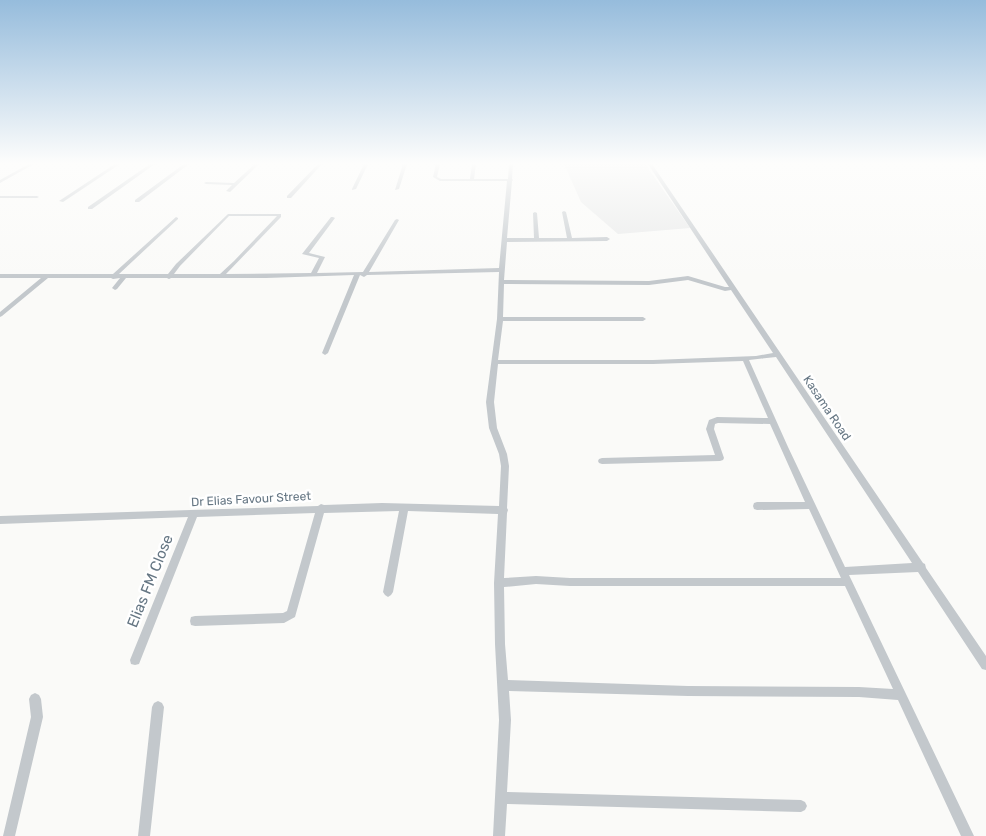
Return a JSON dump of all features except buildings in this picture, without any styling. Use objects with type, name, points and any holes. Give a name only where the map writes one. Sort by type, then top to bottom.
[{"type":"street","points":[[90,208],[97,203]]},
{"type":"street","points":[[499,836],[506,720],[500,644],[499,583],[505,466],[490,416],[500,319],[500,282],[509,203]]},
{"type":"street","name":"Kasama Road","points":[[676,203],[986,665]]},
{"type":"street","points":[[564,212],[570,240]]},
{"type":"street","points":[[535,213],[538,240]]},
{"type":"street","points":[[170,277],[178,265],[228,215],[279,215],[279,218],[221,276]]},
{"type":"street","points":[[112,277],[176,218]]},
{"type":"street","points":[[313,275],[322,257],[305,254],[333,218]]},
{"type":"street","points":[[325,353],[361,275],[397,220]]},
{"type":"street","points":[[505,240],[607,240]]},
{"type":"street","points":[[0,276],[361,275],[502,270]]},
{"type":"street","points":[[0,315],[48,276]]},
{"type":"street","points":[[116,288],[124,277]]},
{"type":"street","points":[[500,282],[649,283],[688,278],[725,288],[733,288]]},
{"type":"street","points":[[500,319],[642,319]]},
{"type":"street","points":[[495,362],[607,362],[745,358],[778,355]]},
{"type":"street","points":[[745,358],[772,421],[968,836]]},
{"type":"street","points":[[602,461],[720,458],[710,429],[712,422],[717,420],[772,421]]},
{"type":"street","points":[[757,506],[812,505]]},
{"type":"street","points":[[195,621],[284,618],[291,614],[321,508]]},
{"type":"street","name":"Dr Elias Favour Street","points":[[0,520],[321,508],[504,510]]},
{"type":"street","points":[[388,592],[404,508]]},
{"type":"street","name":"Elias FM Close","points":[[135,660],[194,514]]},
{"type":"street","points":[[843,571],[922,567]]},
{"type":"street","points":[[499,583],[536,580],[570,582],[848,582]]},
{"type":"street","points":[[504,685],[688,692],[859,692],[901,695]]},
{"type":"street","points":[[9,836],[37,717],[35,699]]},
{"type":"street","points":[[144,836],[158,707]]},
{"type":"street","points":[[502,798],[802,806]]},
{"type":"shaded area","points":[[582,203],[672,203],[690,228],[618,234]]}]
